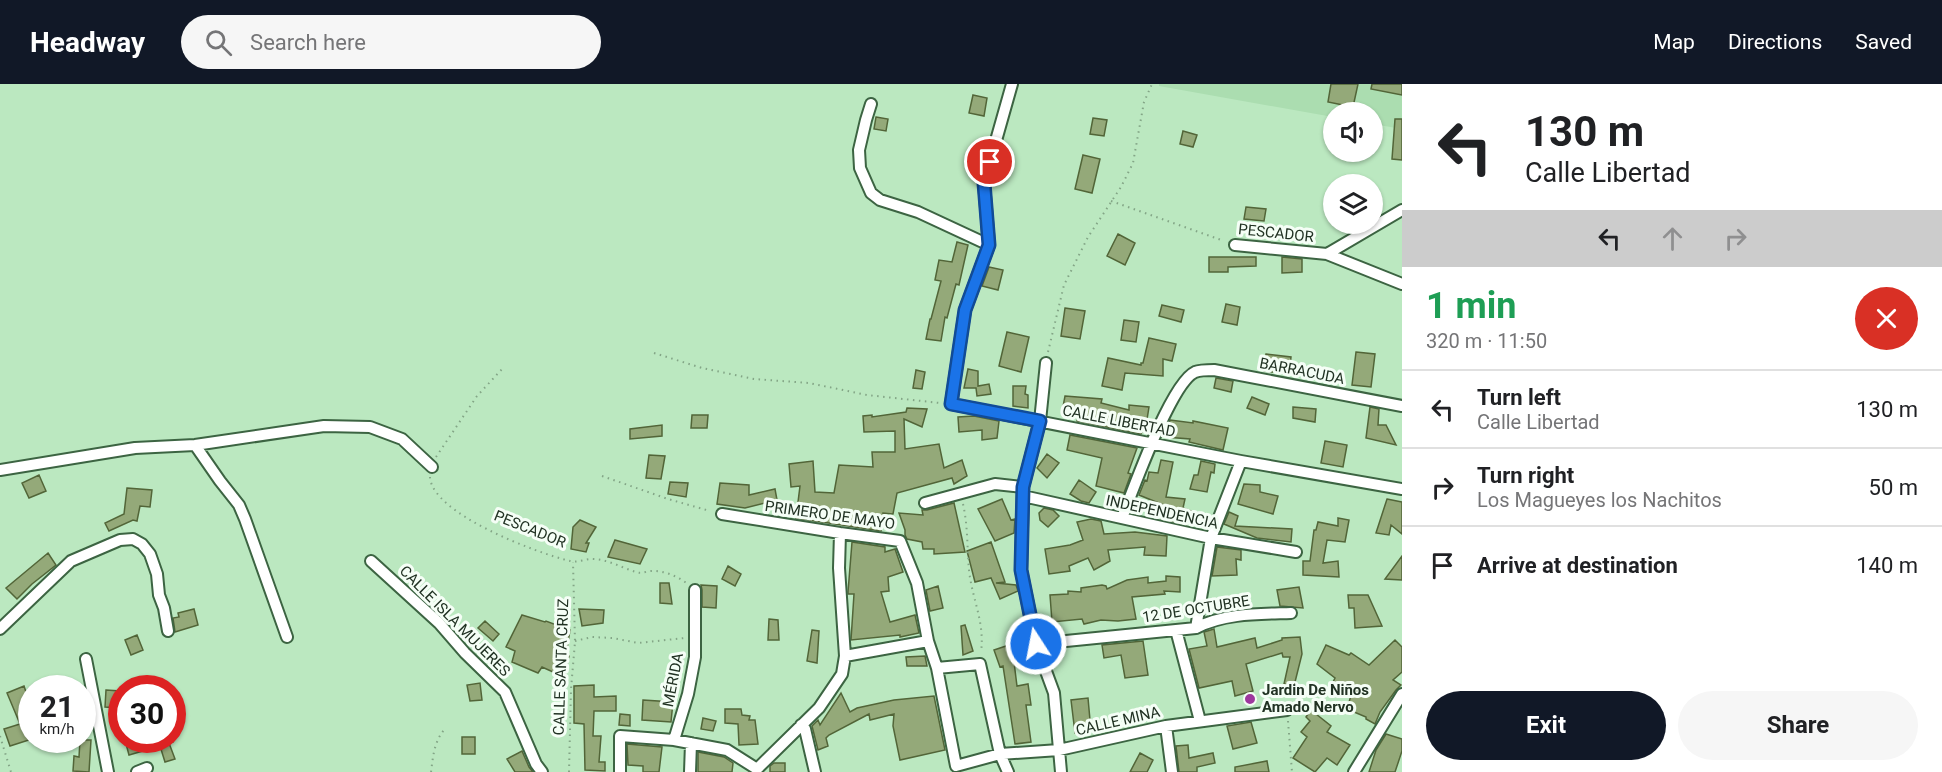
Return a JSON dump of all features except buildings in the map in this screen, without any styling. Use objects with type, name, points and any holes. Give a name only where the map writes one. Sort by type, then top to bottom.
[{"type":"street","points":[[951,404],[965,310],[989,245],[984,183],[1012,84]]},
{"type":"street","points":[[872,104],[859,150],[860,168],[871,193],[880,200],[918,212],[989,245]]},
{"type":"street","points":[[1327,254],[1402,210]]},
{"type":"street","name":"PESCADOR","points":[[1235,245],[1327,254],[1402,284]]},
{"type":"street","points":[[1046,363],[1040,421],[1023,492],[1021,570],[1036,644],[1054,693],[1061,772]]},
{"type":"street","name":"BARRACUDA","points":[[1151,442],[1183,381],[1195,372],[1214,370],[1402,406]]},
{"type":"street","name":"CALLE LIBERTAD","points":[[951,404],[1402,489]]},
{"type":"street","points":[[0,470],[135,448],[195,445],[324,426],[370,427],[402,439],[432,467]]},
{"type":"street","points":[[1122,518],[1151,442]]},
{"type":"street","points":[[195,445],[239,505],[287,637]]},
{"type":"street","points":[[1196,627],[1211,538],[1241,460]]},
{"type":"street","name":"INDEPENDENCIA","points":[[925,502],[995,484],[1122,518],[1211,538],[1296,552]]},
{"type":"street","name":"PRIMERO DE MAYO","points":[[722,514],[900,541],[917,583],[928,641],[937,668],[956,766]]},
{"type":"street","points":[[620,772],[620,736],[674,740],[728,750],[757,770],[819,708],[842,674],[845,656],[839,568],[840,533]]},
{"type":"street","points":[[0,629],[71,561],[120,540],[133,539],[142,544],[150,554],[157,574],[159,595],[168,631]]},
{"type":"street","name":"CALLE ISLA MUJERES","points":[[371,561],[439,623],[465,653],[505,692],[536,764],[542,772]]},
{"type":"street","name":"MÉRIDA","points":[[674,740],[688,694],[695,657],[694,590]]},
{"type":"street","name":"12 DE OCTUBRE","points":[[1036,644],[1176,630],[1196,627],[1208,621],[1244,615],[1291,613]]},
{"type":"street","points":[[1176,630],[1200,721]]},
{"type":"street","points":[[845,656],[928,641]]},
{"type":"street","points":[[87,659],[108,772]]},
{"type":"street","points":[[937,668],[980,664],[1000,754],[1008,772]]},
{"type":"street","points":[[1354,772],[1402,694]]},
{"type":"street","name":"CALLE MINA","points":[[956,766],[1000,754],[1059,750],[1166,726],[1287,710]]},
{"type":"street","points":[[801,725],[805,729],[815,772]]},
{"type":"street","points":[[1166,726],[1172,772]]},
{"type":"street","points":[[690,772],[691,743]]},
{"type":"path","points":[[1046,363],[1064,285],[1088,237],[1112,201],[1133,163],[1144,102],[1152,84]]},
{"type":"path","name":"PESCADOR","points":[[1112,201],[1235,245]]},
{"type":"path","points":[[654,353],[702,368],[754,379],[809,383],[867,395],[951,404]]},
{"type":"path","points":[[432,467],[454,428],[477,396],[502,368]]},
{"type":"path","name":"PESCADOR","points":[[432,467],[429,479],[434,492],[467,518],[506,539],[573,562],[592,559],[615,564],[639,574],[652,571],[669,573],[694,590]]},
{"type":"path","points":[[602,476],[668,499],[722,514]]},
{"type":"path","points":[[960,494],[965,513],[969,572],[983,636],[980,664]]},
{"type":"path","name":"CALLE SANTA CRUZ","points":[[569,772],[575,642],[573,562]]},
{"type":"path","points":[[575,642],[592,637],[638,643],[694,637]]},
{"type":"path","points":[[1287,710],[1292,772]]},
{"type":"path","points":[[431,772],[434,750],[444,730]]},
{"type":"path","points":[[0,736],[11,772]]},
{"type":"shaded area","points":[[1159,84],[1402,84],[1402,129],[1383,126],[1383,102],[1323,102],[1323,115],[1159,86]]},
{"type":"place","name":"Jardin De Niños Amado Nervo","points":[[1250,699]]},
{"type":"route","points":[[990,162],[984,183],[989,245],[965,310],[951,404],[1040,421],[1023,487],[1021,570],[1036,644]]}]
